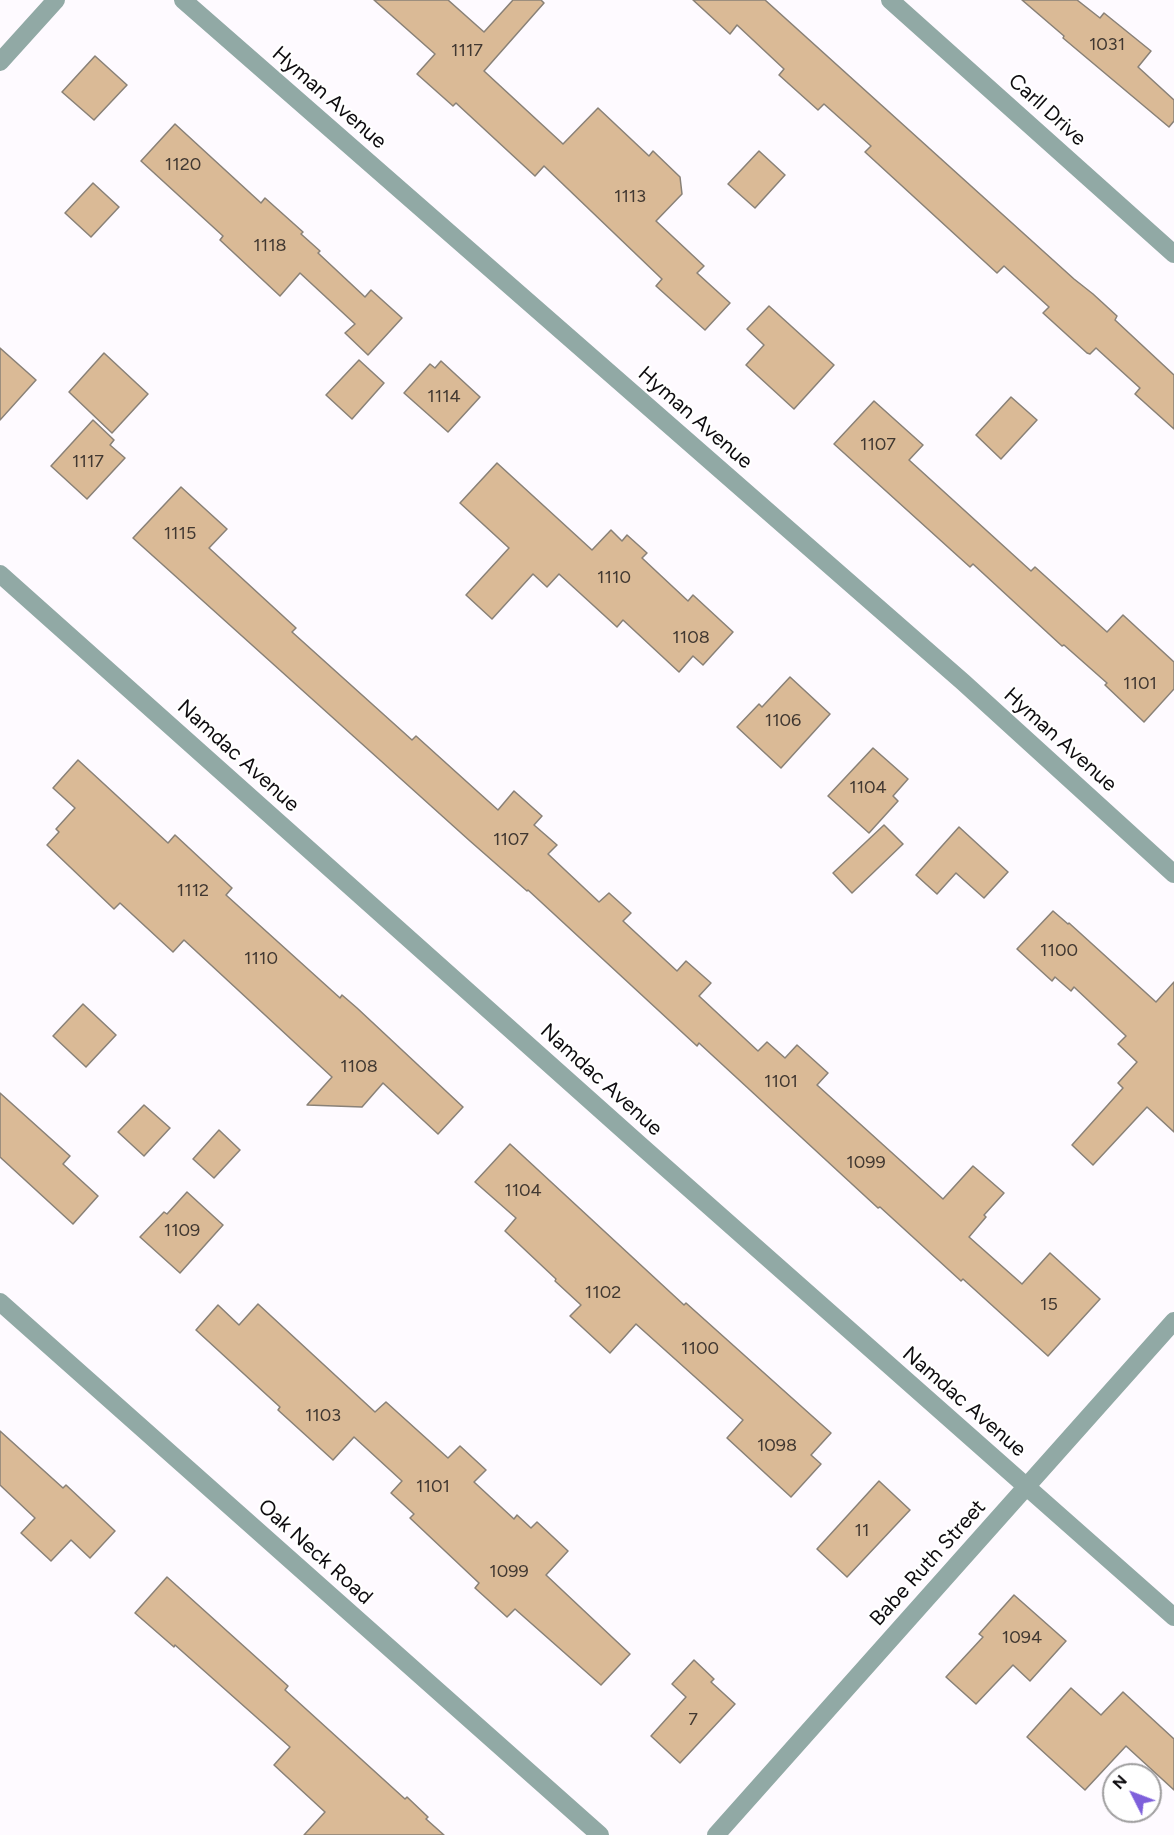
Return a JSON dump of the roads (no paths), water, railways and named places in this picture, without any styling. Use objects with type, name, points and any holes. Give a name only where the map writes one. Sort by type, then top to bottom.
[{"type":"street","points":[[0,62],[56,0]]},
{"type":"street","name":"Hyman Avenue","points":[[183,0],[963,682],[1174,874]]},
{"type":"street","name":"Carll Drive","points":[[890,0],[1174,254]]},
{"type":"street","name":"Namdac Avenue","points":[[0,574],[649,1153],[1174,1617]]},
{"type":"street","name":"Oak Neck Road","points":[[0,1302],[600,1835]]},
{"type":"street","name":"Babe Ruth Street","points":[[716,1835],[1174,1321]]}]
